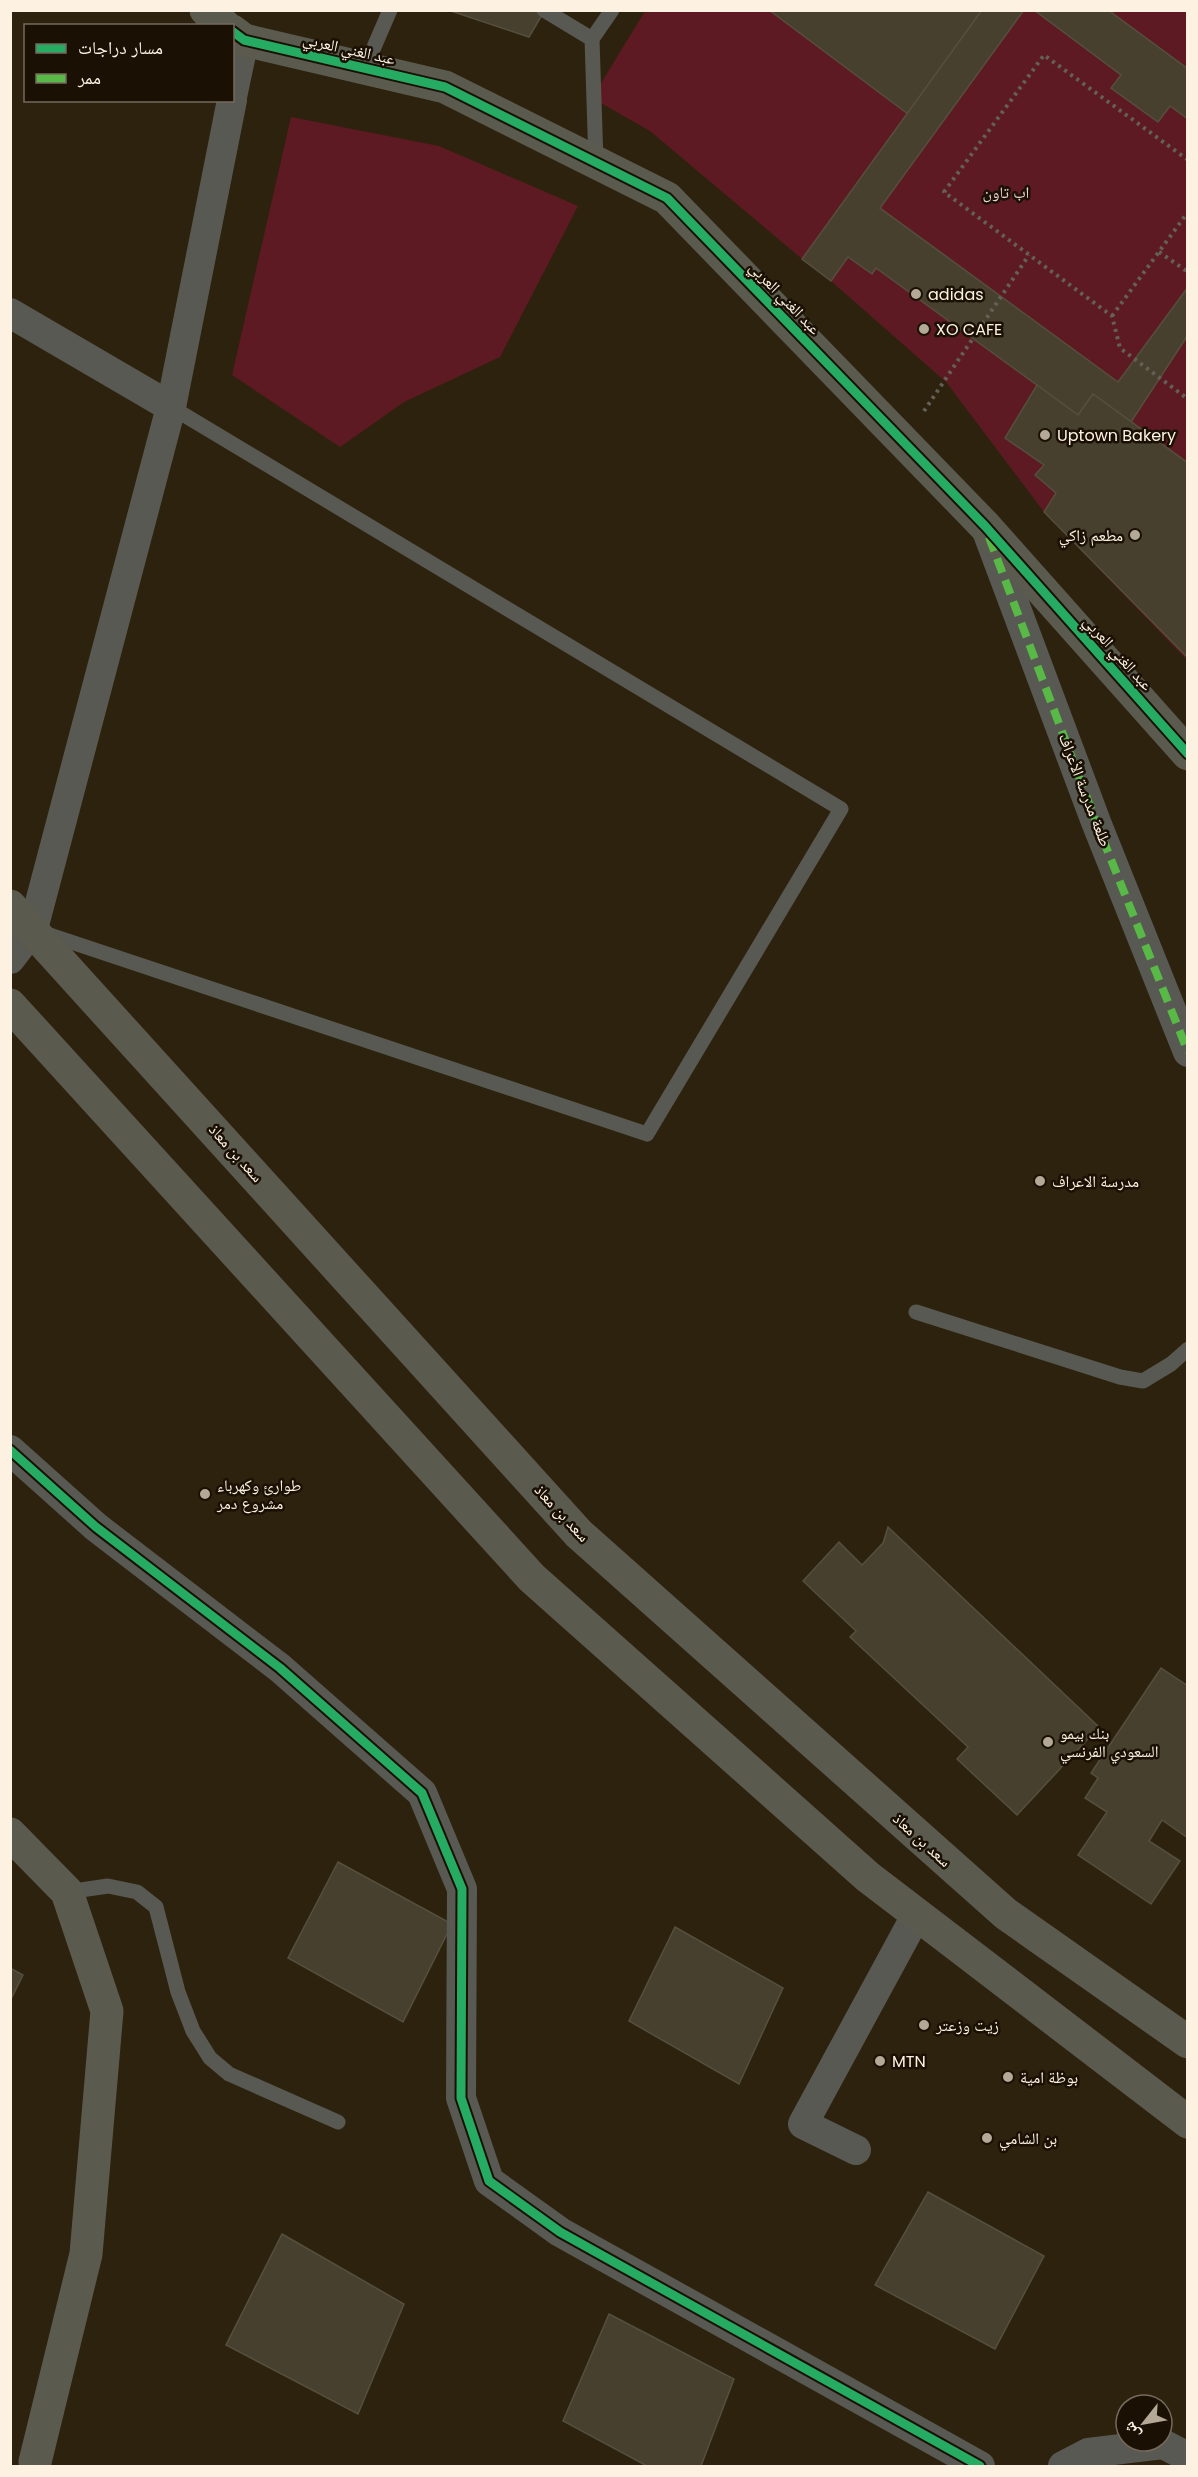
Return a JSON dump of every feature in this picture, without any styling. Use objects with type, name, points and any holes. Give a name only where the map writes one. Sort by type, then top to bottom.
[{"type":"main road","points":[[206,10],[224,24]]},
{"type":"main road","name":"عبد الغني العربي","points":[[234,32],[445,87],[667,198],[986,526],[1188,754]]},
{"type":"main road","name":"سعد بن معاذ","points":[[22,918],[579,1534],[1006,1914],[1188,2042]]},
{"type":"main road","points":[[10,1005],[532,1578],[868,1877],[1188,2122]]},
{"type":"main road","points":[[10,1834],[67,1892],[107,2011],[86,2254],[30,2459]]},
{"type":"street","points":[[10,959],[171,407],[231,102]]},
{"type":"street","points":[[10,313],[171,407]]},
{"type":"street","name":"طلعة مدرسة الأعراف","points":[[986,526],[1096,822],[1188,1052]]},
{"type":"street","points":[[10,1450],[96,1527],[280,1668],[422,1793],[462,1890],[461,2098],[489,2181],[560,2232],[980,2466]]},
{"type":"street","points":[[856,2150],[803,2124],[917,1914]]},
{"type":"street","points":[[1063,2466],[1088,2453],[1163,2444],[1188,2457]]},
{"type":"lane","points":[[365,68],[390,10]]},
{"type":"lane","points":[[544,10],[592,39]]},
{"type":"lane","points":[[596,162],[592,39],[612,10]]},
{"type":"lane","points":[[22,918],[647,1134],[841,809],[171,407]]},
{"type":"lane","points":[[916,1312],[1120,1377],[1143,1381],[1171,1364],[1188,1349]]},
{"type":"lane","points":[[67,1892],[108,1886],[137,1892],[156,1907],[178,1992],[194,2031],[210,2058],[230,2074],[338,2122]]},
{"type":"path","points":[[1188,160],[1044,55],[944,192],[1112,316],[1120,348],[1188,399]]},
{"type":"path","points":[[1112,316],[1188,212]]},
{"type":"path","points":[[1159,252],[1188,272]]},
{"type":"path","points":[[902,440],[946,382],[1029,255]]},
{"type":"green space","name":"اب تاون","points":[[645,11],[1187,11],[1187,660],[1044,512],[946,382],[831,281],[650,131],[592,98]]},
{"type":"green space","points":[[291,117],[439,146],[578,206],[500,357],[404,402],[340,447],[232,375]]},
{"type":"building","points":[[448,10],[545,10],[529,37]]},
{"type":"building","points":[[769,10],[982,10],[908,114]]},
{"type":"building","points":[[982,10],[1024,10],[880,208],[1118,382],[1188,287],[1188,335],[1131,422],[1093,394],[1078,415],[876,268],[872,274],[848,257],[831,281],[802,259]]},
{"type":"building","points":[[1034,10],[1108,10],[1188,69],[1188,119],[1170,106],[1158,122],[1111,88],[1121,75]]},
{"type":"building","points":[[1037,385],[1078,415],[1093,394],[1188,463],[1188,658],[1044,512],[1056,493],[1035,475],[1044,465],[1005,438]]},
{"type":"building","points":[[888,1527],[1099,1727],[1017,1815],[957,1759],[968,1747],[850,1637],[856,1631],[803,1581],[839,1542],[862,1565],[883,1543]]},
{"type":"building","points":[[1161,1668],[1188,1686],[1188,1838],[1162,1820],[1149,1841],[1180,1861],[1151,1904],[1078,1855],[1107,1812],[1085,1798],[1098,1778],[1091,1773]]},
{"type":"building","points":[[338,1862],[452,1924],[403,2022],[288,1958]]},
{"type":"building","points":[[675,1927],[783,1988],[739,2084],[629,2021]]},
{"type":"building","points":[[10,1968],[23,1975],[10,2001]]},
{"type":"building","points":[[928,2192],[1044,2256],[995,2349],[875,2285]]},
{"type":"building","points":[[282,2234],[404,2304],[358,2414],[226,2345]]},
{"type":"building","points":[[609,2314],[734,2379],[701,2466],[647,2466],[563,2421]]},
{"type":"marked path","points":[[989,537],[1096,822],[1188,1052]]},
{"type":"cycle path","points":[[234,32],[244,40],[445,87],[667,198],[985,526],[1188,754]]},
{"type":"cycle path","points":[[10,1450],[96,1527],[280,1668],[422,1793],[462,1889],[461,2098],[489,2181],[560,2232],[980,2466]]},
{"type":"place","name":"adidas","points":[[916,294]]},
{"type":"place","name":"XO CAFE","points":[[924,329]]},
{"type":"place","name":"Uptown Bakery","points":[[1045,435]]},
{"type":"place","name":"مطعم زاكي","points":[[1135,535]]},
{"type":"place","name":"مدرسة الاعراف","points":[[1040,1181]]},
{"type":"place","name":"طوارئ وكهرباء مشروع دمر","points":[[205,1494]]},
{"type":"place","name":"بنك بيمو السعودي الفرنسي","points":[[1048,1742]]},
{"type":"place","name":"زيت وزعتر","points":[[924,2025]]},
{"type":"place","name":"MTN","points":[[880,2061]]},
{"type":"place","name":"بوظة امية","points":[[1008,2077]]},
{"type":"place","name":"بن الشامي","points":[[987,2138]]}]
